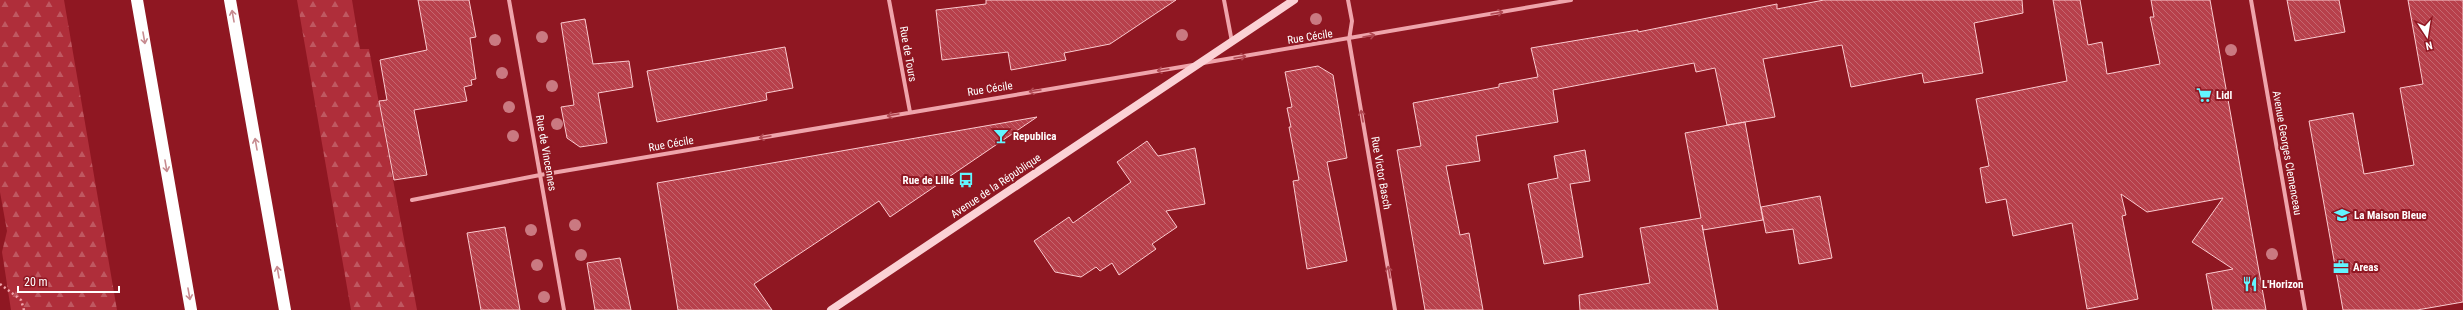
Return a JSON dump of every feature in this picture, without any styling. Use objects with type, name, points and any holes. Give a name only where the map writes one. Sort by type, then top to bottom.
[{"type":"highway","points":[[137,0],[191,310]]},
{"type":"highway","points":[[230,0],[285,310]]},
{"type":"main road","name":"Avenue de la République","points":[[832,310],[1294,0]]},
{"type":"street","name":"Rue de Vincennes","points":[[509,0],[564,310]]},
{"type":"street","name":"Rue de Tours","points":[[889,0],[910,112]]},
{"type":"street","points":[[1224,0],[1232,42]]},
{"type":"street","name":"Rue Victor Basch","points":[[1348,0],[1352,21],[1349,40],[1395,310]]},
{"type":"street","name":"Rue Cécile","points":[[412,200],[540,175],[1202,63],[1349,40],[1571,0]]},
{"type":"street","name":"Avenue Georges Clemenceau","points":[[2251,0],[2306,310]]},
{"type":"path","points":[[0,284],[20,300],[24,310]]},
{"type":"green space","points":[[0,0],[64,0],[117,310],[11,310],[2,252],[7,231],[0,192]]},
{"type":"green space","points":[[297,0],[352,0],[360,49],[369,49],[417,310],[351,310]]},
{"type":"building","points":[[418,0],[469,0],[476,37],[470,38],[476,79],[471,80],[472,85],[464,87],[467,101],[414,110],[427,175],[394,180],[379,101],[387,100],[380,60],[427,50]]},
{"type":"building","points":[[986,0],[1176,0],[1110,44],[1064,53],[1066,60],[1011,70],[1008,52],[942,60],[936,10],[986,4]]},
{"type":"building","points":[[1824,0],[2022,0],[2023,13],[1974,23],[1983,73],[1924,83],[1922,73],[1851,87],[1842,45],[1763,59],[1775,117],[1727,125],[1715,68],[1696,72],[1694,63],[1553,90],[1558,122],[1476,136],[1480,161],[1446,166],[1460,235],[1469,233],[1483,310],[1425,310],[1397,150],[1421,146],[1413,103],[1499,87],[1499,84],[1538,77],[1531,48],[1638,30],[1638,32],[1777,4],[1777,9]]},
{"type":"building","points":[[2053,0],[2080,0],[2088,45],[2102,42],[2107,74],[2160,64],[2150,17],[2154,17],[2151,0],[2210,0],[2266,310],[2213,310],[2206,274],[2233,269],[2192,242],[2223,198],[2147,212],[2121,194],[2126,215],[2122,216],[2138,299],[2087,309],[2072,223],[2013,236],[2006,199],[1986,203],[1980,168],[1989,166],[1976,99],[2067,81]]},
{"type":"building","points":[[2287,0],[2339,0],[2345,32],[2295,41]]},
{"type":"building","points":[[2408,0],[2463,0],[2463,302],[2417,310],[2343,310],[2309,121],[2353,113],[2364,174],[2414,165],[2400,88],[2423,84]]},
{"type":"building","points":[[585,19],[593,64],[629,61],[633,87],[598,93],[607,143],[580,147],[567,138],[561,107],[574,105],[561,23]]},
{"type":"building","points":[[785,47],[793,88],[766,93],[767,100],[657,122],[647,71]]},
{"type":"building","points":[[1318,66],[1333,75],[1347,158],[1327,162],[1347,261],[1307,269],[1293,181],[1299,180],[1289,127],[1291,127],[1287,108],[1292,107],[1285,72]]},
{"type":"building","points":[[1037,117],[890,217],[879,201],[754,284],[772,310],[678,310],[657,183]]},
{"type":"building","points":[[1745,122],[1763,220],[1703,230],[1702,225],[1718,310],[1580,310],[1579,295],[1650,283],[1640,228],[1701,218],[1685,133]]},
{"type":"building","points":[[1147,141],[1158,156],[1195,148],[1205,204],[1166,211],[1177,227],[1152,244],[1156,249],[1119,275],[1112,263],[1100,271],[1096,267],[1081,277],[1055,272],[1034,241],[1069,217],[1073,223],[1131,182],[1117,162]]},
{"type":"building","points":[[1585,150],[1590,181],[1570,184],[1583,257],[1544,264],[1528,184],[1558,178],[1554,156]]},
{"type":"building","points":[[1820,196],[1832,258],[1799,264],[1793,229],[1766,233],[1761,207]]},
{"type":"building","points":[[505,227],[520,310],[481,310],[467,233]]},
{"type":"building","points":[[620,258],[631,310],[595,310],[587,263]]},
{"type":"place","name":"Lidl","points":[[2204,95]]},
{"type":"place","name":"Republica","points":[[1001,136]]},
{"type":"place","name":"Rue de Lille","points":[[966,180]]},
{"type":"place","name":"La Maison Bleue","points":[[2342,215]]},
{"type":"place","name":"Areas","points":[[2341,267]]},
{"type":"place","name":"L'Horizon","points":[[2250,284]]}]
